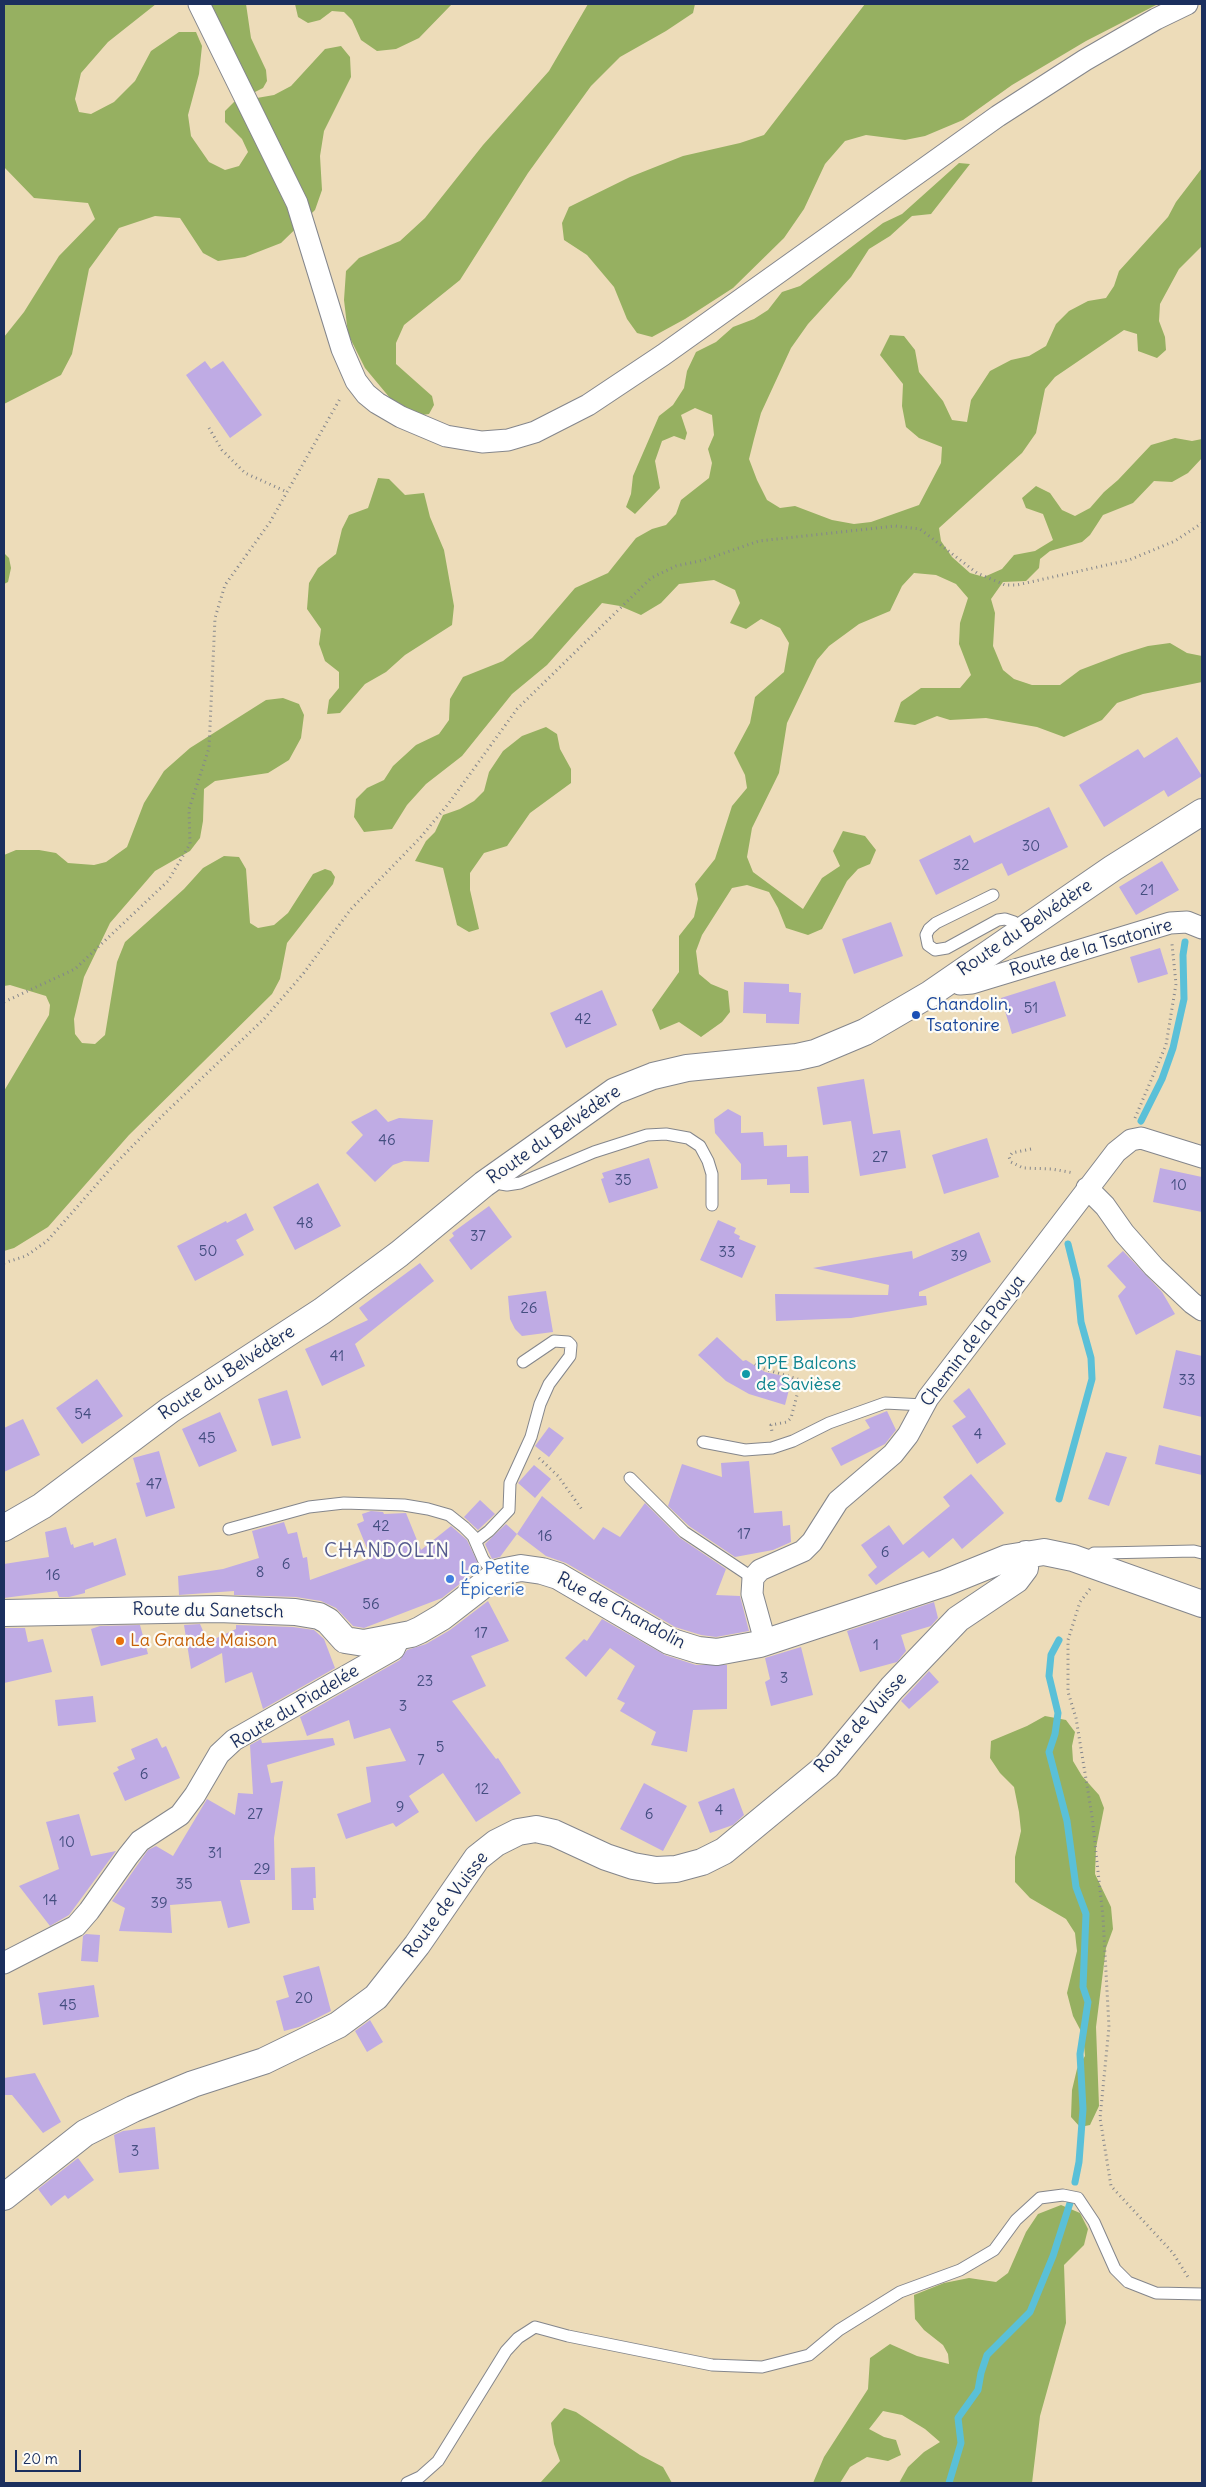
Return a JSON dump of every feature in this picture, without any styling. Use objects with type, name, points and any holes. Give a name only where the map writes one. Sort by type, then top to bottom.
[{"type":"street","points":[[199,4],[297,203],[342,349],[356,381],[366,394],[389,411],[452,438],[496,442],[521,437],[549,427],[588,405],[662,356],[1027,96],[1133,32],[1187,4]]},
{"type":"street","name":"Route du Belvédère","points":[[4,1528],[42,1506],[170,1410],[322,1310],[405,1250],[494,1176],[588,1109],[628,1084],[687,1068],[778,1061],[815,1053],[838,1044],[886,1021],[930,994],[1021,930],[1150,844],[1202,812]]},
{"type":"street","name":"Route de la Tsatonire","points":[[954,976],[960,984],[972,983],[1170,923],[1187,922],[1202,928]]},
{"type":"street","points":[[1131,1140],[1141,1138],[1202,1157]]},
{"type":"street","name":"Chemin de la Pavya","points":[[753,1578],[760,1570],[796,1556],[807,1547],[838,1501],[881,1464],[904,1441],[924,1405],[1090,1184],[1116,1152],[1131,1140]]},
{"type":"street","points":[[1090,1184],[1124,1233],[1154,1267],[1202,1310]]},
{"type":"street","name":"Rue de Chandolin","points":[[400,1636],[428,1626],[495,1576],[507,1570],[521,1568],[558,1576],[646,1629],[690,1648],[708,1652],[727,1651],[766,1641],[945,1583],[993,1562],[1026,1554],[1053,1553],[1083,1561],[1202,1604]]},
{"type":"street","name":"Route de Vuisse","points":[[4,2197],[53,2156],[93,2129],[133,2109],[193,2084],[264,2061],[338,2025],[376,1997],[417,1945],[477,1858],[496,1843],[518,1832],[536,1829],[554,1833],[606,1857],[633,1866],[656,1870],[676,1869],[724,1851],[827,1766],[855,1735],[892,1688],[958,1619],[1016,1580],[1025,1568],[1026,1554]]},
{"type":"street","points":[[753,1578],[752,1594],[766,1641]]},
{"type":"street","name":"Route du Sanetsch","points":[[4,1613],[267,1610],[319,1616],[328,1622],[340,1636],[351,1643],[364,1644],[400,1636]]},
{"type":"street","name":"Route du Piadelée","points":[[4,1963],[76,1926],[140,1841],[180,1815],[195,1795],[219,1754],[234,1740],[394,1649],[400,1636]]},
{"type":"lane","points":[[993,895],[936,923],[928,929],[926,935],[928,945],[935,950],[947,948],[998,920],[1005,919],[1014,922],[1021,930]]},
{"type":"lane","points":[[494,1176],[501,1184],[508,1186],[520,1184],[594,1152],[647,1135],[666,1134],[688,1138],[700,1146],[708,1160],[712,1174],[712,1205]]},
{"type":"lane","points":[[476,1541],[505,1516],[509,1510],[510,1483],[526,1448],[544,1394],[570,1356],[571,1345],[568,1342],[554,1341],[523,1362]]},
{"type":"lane","points":[[704,1442],[746,1450],[778,1446],[830,1423],[885,1403],[924,1405]]},
{"type":"lane","points":[[630,1478],[684,1532],[753,1578]]},
{"type":"lane","points":[[230,1529],[309,1507],[344,1503],[380,1504],[428,1509],[449,1515],[464,1527],[476,1541],[483,1559],[495,1576]]},
{"type":"lane","points":[[1083,1561],[1094,1553],[1194,1551],[1202,1553]]},
{"type":"lane","points":[[407,2483],[420,2477],[438,2461],[506,2351],[518,2338],[536,2327],[568,2336],[712,2366],[762,2367],[810,2354],[839,2330],[900,2292],[960,2270],[994,2250],[1016,2220],[1040,2198],[1063,2195],[1078,2198],[1094,2222],[1115,2270],[1128,2282],[1156,2293],[1202,2294]]},
{"type":"path","points":[[4,1002],[75,969],[168,881],[190,844],[189,809],[209,748],[212,668],[218,610],[226,584],[270,522],[342,395],[356,381]]},
{"type":"path","points":[[210,428],[222,450],[245,473],[287,492]]},
{"type":"path","points":[[4,1263],[26,1256],[47,1241],[113,1166],[162,1116],[253,1031],[303,974],[351,910],[420,838],[449,803],[517,709],[651,578],[676,566],[704,560],[759,541],[895,526],[920,529],[977,573],[993,582],[1017,585],[1129,560],[1175,541],[1202,523]]},
{"type":"path","points":[[1131,1140],[1131,1129],[1136,1115],[1166,1045],[1176,984],[1170,923]]},
{"type":"path","points":[[1031,1149],[1012,1153],[1010,1162],[1023,1168],[1052,1169],[1078,1174],[1090,1184]]},
{"type":"path","points":[[755,1364],[761,1368],[801,1380],[791,1418],[787,1422],[771,1424],[778,1446]]},
{"type":"path","points":[[526,1448],[558,1476],[583,1511]]},
{"type":"path","points":[[1098,1590],[1090,1589],[1080,1602],[1068,1640],[1068,1692],[1076,1718],[1092,1816],[1103,1917],[1109,2027],[1100,2118],[1111,2186],[1173,2253],[1202,2294]]},
{"type":"green space","points":[[4,4],[156,4],[108,42],[81,73],[75,99],[79,112],[91,114],[114,102],[135,81],[151,51],[179,32],[196,32],[202,46],[199,74],[188,115],[191,136],[209,162],[225,170],[239,166],[248,152],[242,139],[225,122],[225,111],[234,102],[274,95],[291,86],[325,49],[341,46],[350,57],[351,77],[324,131],[320,156],[322,190],[315,210],[281,243],[245,257],[218,261],[203,253],[180,218],[155,216],[119,228],[89,269],[72,354],[61,375],[4,404],[4,337],[24,312],[59,256],[95,219],[88,203],[34,198],[4,167]]},
{"type":"green space","points":[[209,4],[246,4],[251,38],[266,70],[267,81],[263,88],[255,92],[246,86]]},
{"type":"green space","points":[[295,4],[452,4],[419,38],[396,49],[377,51],[361,40],[352,20],[344,12],[332,11],[320,20],[308,23],[298,17]]},
{"type":"green space","points":[[588,4],[695,4],[693,13],[620,57],[591,86],[528,173],[460,280],[404,325],[396,343],[396,364],[432,396],[434,405],[429,414],[416,416],[395,404],[365,368],[348,334],[344,300],[346,271],[359,258],[400,241],[425,218],[483,145],[549,71]]},
{"type":"green space","points":[[865,4],[1158,4],[1086,41],[1012,85],[963,120],[925,136],[905,140],[866,135],[845,141],[825,164],[804,209],[784,238],[733,288],[685,319],[652,337],[637,333],[627,319],[614,287],[587,255],[564,240],[562,223],[569,207],[630,177],[683,156],[740,143],[764,135]]},
{"type":"green space","points":[[959,163],[970,164],[931,214],[912,216],[890,236],[869,249],[851,277],[808,324],[791,348],[761,413],[754,439],[749,459],[757,480],[767,500],[780,508],[795,506],[832,520],[854,524],[871,522],[919,505],[941,463],[942,447],[919,438],[906,427],[902,406],[903,384],[880,355],[890,335],[904,336],[915,350],[919,372],[943,401],[952,420],[967,422],[971,400],[990,371],[1011,360],[1029,356],[1046,346],[1056,324],[1069,311],[1088,301],[1106,298],[1114,286],[1119,271],[1168,217],[1176,202],[1202,168],[1202,246],[1179,269],[1160,304],[1159,321],[1165,337],[1166,350],[1157,358],[1138,351],[1137,334],[1124,330],[1055,377],[1045,389],[1036,433],[1022,453],[939,528],[941,541],[952,557],[970,573],[984,577],[1002,569],[1014,555],[1035,551],[1053,540],[1043,514],[1026,508],[1022,498],[1036,486],[1050,493],[1062,510],[1075,516],[1090,508],[1151,445],[1175,438],[1192,441],[1202,439],[1202,458],[1188,473],[1172,482],[1154,481],[1133,503],[1103,515],[1090,535],[1082,542],[1050,551],[1040,559],[1039,568],[1026,581],[1003,582],[991,599],[995,613],[993,646],[1003,670],[1014,679],[1032,685],[1060,685],[1080,670],[1148,646],[1170,643],[1187,653],[1202,656],[1202,682],[1143,694],[1117,703],[1102,720],[1064,737],[1037,727],[986,718],[950,720],[937,716],[915,725],[894,722],[901,702],[921,688],[960,688],[971,675],[959,644],[960,623],[968,598],[956,584],[936,575],[914,573],[902,586],[890,611],[859,624],[829,646],[817,660],[787,723],[779,773],[752,828],[747,857],[753,872],[803,909],[822,878],[840,866],[833,851],[843,831],[865,836],[876,850],[870,864],[858,869],[847,881],[822,929],[808,935],[786,928],[769,892],[747,885],[732,888],[702,935],[696,951],[699,974],[711,984],[728,991],[730,1012],[722,1022],[701,1037],[679,1022],[660,1030],[652,1010],[679,972],[679,936],[694,917],[698,899],[695,884],[715,859],[732,806],[747,788],[745,775],[734,753],[750,723],[755,697],[784,672],[789,643],[780,628],[761,619],[746,629],[730,623],[740,603],[735,590],[714,580],[679,584],[661,603],[641,615],[620,606],[602,603],[547,665],[512,694],[462,756],[426,784],[407,805],[392,829],[364,832],[354,817],[356,799],[367,788],[384,780],[393,766],[416,745],[439,734],[449,720],[450,699],[463,677],[503,661],[532,638],[575,588],[608,573],[636,538],[652,529],[666,525],[676,514],[681,500],[709,478],[712,463],[708,449],[714,435],[712,415],[695,408],[681,415],[687,433],[685,440],[674,436],[662,441],[655,461],[660,488],[635,514],[626,507],[631,494],[633,476],[659,416],[673,405],[684,388],[687,371],[696,352],[716,342],[733,327],[754,319],[768,310],[782,292],[800,286],[883,223],[902,214]]},
{"type":"green space","points":[[378,478],[389,479],[405,495],[424,493],[430,517],[444,550],[454,606],[452,625],[405,655],[386,672],[365,684],[340,713],[327,714],[329,700],[339,688],[339,672],[325,661],[319,644],[321,629],[307,609],[309,583],[318,568],[336,554],[342,529],[349,515],[368,508]]},
{"type":"green space","points":[[4,553],[9,558],[11,568],[8,582],[4,584]]},
{"type":"green space","points":[[283,698],[299,704],[304,715],[301,738],[289,760],[268,773],[215,781],[204,789],[203,821],[200,838],[190,851],[155,871],[110,923],[84,977],[74,1019],[75,1034],[82,1043],[95,1044],[105,1035],[117,962],[125,942],[184,889],[203,868],[224,856],[239,857],[246,869],[250,923],[258,928],[274,925],[288,913],[313,874],[325,869],[331,871],[335,877],[333,884],[287,943],[280,979],[272,994],[129,1135],[48,1227],[14,1248],[4,1251],[4,1091],[49,1015],[50,1005],[46,996],[10,985],[4,986],[4,855],[16,850],[39,850],[56,853],[68,863],[94,865],[106,862],[127,847],[144,803],[164,771],[190,748],[266,700]]},
{"type":"green space","points":[[546,727],[557,734],[560,749],[571,769],[571,783],[530,813],[507,846],[484,853],[470,873],[470,890],[479,929],[469,932],[457,925],[443,868],[415,861],[426,841],[435,832],[443,815],[460,809],[474,801],[484,791],[489,772],[503,751],[522,736]]},
{"type":"green space","points":[[1045,1716],[1066,1720],[1075,1732],[1072,1746],[1073,1761],[1082,1776],[1099,1795],[1104,1808],[1096,1848],[1095,1874],[1111,1907],[1113,1929],[1106,1948],[1096,2027],[1099,2106],[1090,2125],[1080,2127],[1071,2117],[1072,2090],[1077,2069],[1085,2056],[1083,2035],[1073,2016],[1067,1993],[1077,1951],[1075,1933],[1066,1919],[1030,1898],[1015,1882],[1015,1857],[1021,1831],[1014,1787],[1000,1773],[990,1758],[991,1741],[1027,1726]]},
{"type":"green space","points":[[1061,2205],[1080,2213],[1088,2229],[1084,2245],[1064,2265],[1066,2323],[1040,2416],[1032,2483],[899,2483],[908,2467],[924,2452],[940,2442],[925,2429],[902,2415],[883,2411],[869,2429],[884,2437],[896,2440],[901,2455],[888,2461],[867,2457],[850,2467],[840,2483],[813,2483],[824,2457],[868,2389],[870,2358],[890,2344],[917,2356],[949,2364],[948,2354],[943,2345],[924,2330],[915,2319],[914,2295],[944,2283],[969,2278],[996,2282],[1008,2273],[1026,2232],[1038,2214]]},
{"type":"green space","points":[[564,2408],[576,2412],[640,2455],[663,2467],[672,2483],[540,2483],[560,2461],[554,2444],[551,2423]]},
{"type":"building","points":[[205,361],[211,369],[223,361],[262,415],[230,438],[186,375]]},
{"type":"building","points":[[1177,737],[1202,776],[1168,797],[1164,790],[1104,827],[1079,785],[1138,749],[1144,758]]},
{"type":"building","points":[[1049,807],[1068,847],[1008,876],[1002,863],[936,895],[919,860],[970,835],[974,843]]},
{"type":"building","points":[[1162,861],[1179,890],[1136,915],[1119,887]]},
{"type":"building","points":[[891,922],[903,956],[854,974],[842,939]]},
{"type":"building","points":[[1160,948],[1168,974],[1138,983],[1130,957]]},
{"type":"building","points":[[1055,981],[1066,1016],[1012,1034],[1001,998]]},
{"type":"building","points":[[744,982],[789,984],[789,992],[801,993],[799,1024],[766,1023],[766,1014],[743,1013]]},
{"type":"building","points":[[602,990],[617,1025],[566,1048],[550,1013]]},
{"type":"building","points":[[864,1079],[873,1134],[900,1130],[906,1168],[860,1176],[851,1121],[823,1125],[817,1087]]},
{"type":"building","points":[[376,1109],[388,1122],[399,1118],[433,1120],[429,1162],[404,1161],[393,1165],[375,1182],[346,1153],[363,1135],[351,1122]]},
{"type":"building","points":[[728,1109],[741,1116],[741,1133],[763,1132],[764,1146],[787,1145],[787,1157],[808,1156],[809,1193],[790,1193],[790,1184],[767,1185],[767,1179],[741,1180],[741,1164],[715,1133],[714,1119]]},
{"type":"building","points":[[987,1138],[999,1177],[944,1194],[932,1155]]},
{"type":"building","points":[[649,1158],[658,1188],[609,1203],[601,1179],[604,1178],[602,1173]]},
{"type":"building","points":[[1160,1168],[1202,1177],[1202,1212],[1153,1202]]},
{"type":"building","points":[[318,1183],[341,1226],[295,1250],[273,1207]]},
{"type":"building","points":[[489,1206],[512,1237],[471,1270],[449,1240],[454,1236],[452,1233]]},
{"type":"building","points":[[246,1213],[254,1230],[236,1240],[244,1255],[195,1281],[177,1246]]},
{"type":"building","points":[[718,1220],[736,1228],[734,1233],[740,1236],[739,1239],[756,1246],[742,1278],[700,1260]]},
{"type":"building","points":[[979,1232],[991,1262],[919,1292],[919,1296],[926,1296],[927,1305],[851,1318],[776,1321],[775,1294],[888,1295],[889,1285],[813,1268],[912,1251],[913,1259]]},
{"type":"building","points":[[1123,1251],[1162,1292],[1175,1314],[1136,1335],[1118,1296],[1126,1287],[1107,1266]]},
{"type":"building","points":[[420,1263],[434,1281],[355,1344],[365,1366],[322,1386],[305,1349],[368,1320],[359,1308]]},
{"type":"building","points":[[546,1291],[553,1332],[522,1336],[515,1329],[510,1319],[508,1296]]},
{"type":"building","name":"PPE Balcons de Savièse","points":[[717,1337],[743,1361],[746,1360],[765,1372],[792,1378],[785,1405],[749,1394],[726,1381],[698,1355]]},
{"type":"building","points":[[1176,1350],[1202,1356],[1202,1417],[1163,1408]]},
{"type":"building","points":[[97,1379],[123,1416],[82,1444],[56,1408]]},
{"type":"building","points":[[969,1388],[1006,1444],[977,1464],[952,1426],[966,1417],[953,1401]]},
{"type":"building","points":[[287,1390],[301,1438],[272,1446],[258,1399]]},
{"type":"building","points":[[887,1411],[896,1430],[885,1444],[841,1466],[831,1448],[870,1428],[865,1420]]},
{"type":"building","points":[[220,1412],[237,1451],[199,1467],[182,1429]]},
{"type":"building","points":[[23,1419],[40,1455],[4,1472],[4,1428]]},
{"type":"building","points":[[549,1427],[564,1438],[549,1457],[535,1446]]},
{"type":"building","points":[[1159,1445],[1202,1456],[1202,1475],[1155,1464]]},
{"type":"building","points":[[159,1451],[175,1508],[146,1517],[136,1483],[140,1482],[133,1458]]},
{"type":"building","points":[[1106,1452],[1127,1457],[1109,1506],[1088,1499]]},
{"type":"building","points":[[749,1461],[754,1513],[782,1511],[783,1526],[790,1525],[791,1542],[773,1550],[735,1557],[689,1526],[668,1506],[682,1464],[722,1477],[721,1463]]},
{"type":"building","points":[[534,1465],[551,1479],[535,1498],[518,1483]]},
{"type":"building","points":[[971,1474],[1004,1513],[962,1549],[953,1538],[929,1558],[923,1551],[876,1585],[868,1575],[877,1567],[861,1545],[889,1525],[903,1545],[950,1506],[943,1497]]},
{"type":"building","points":[[542,1496],[594,1540],[603,1527],[620,1537],[645,1503],[680,1538],[726,1569],[716,1595],[740,1596],[749,1631],[716,1637],[701,1635],[675,1627],[566,1563],[546,1556],[517,1534]]},
{"type":"building","points":[[480,1500],[495,1514],[478,1530],[464,1517]]},
{"type":"building","points":[[371,1511],[383,1512],[384,1514],[406,1513],[421,1550],[451,1526],[467,1540],[480,1568],[442,1598],[364,1628],[353,1626],[336,1608],[321,1601],[296,1597],[234,1595],[234,1591],[179,1595],[178,1576],[223,1569],[259,1558],[252,1531],[284,1522],[288,1534],[297,1532],[303,1558],[307,1557],[310,1580],[371,1558],[357,1524],[364,1521],[362,1514]]},
{"type":"building","points":[[506,1524],[517,1534],[500,1557],[492,1559],[485,1544]]},
{"type":"building","points":[[66,1527],[71,1545],[73,1544],[74,1548],[93,1542],[94,1546],[116,1538],[126,1575],[85,1590],[85,1593],[69,1597],[59,1597],[57,1591],[4,1598],[4,1564],[49,1557],[45,1532]]},
{"type":"building","points":[[488,1601],[509,1641],[471,1656],[486,1686],[452,1701],[496,1759],[498,1758],[521,1793],[476,1822],[443,1773],[409,1796],[419,1812],[396,1827],[393,1823],[346,1839],[337,1814],[371,1802],[366,1767],[406,1761],[390,1728],[354,1739],[349,1720],[307,1736],[300,1717],[400,1660],[407,1650],[426,1644],[450,1630]]},
{"type":"building","points":[[934,1602],[938,1618],[931,1626],[901,1635],[906,1651],[897,1662],[860,1672],[847,1631]]},
{"type":"building","points":[[602,1619],[665,1655],[696,1665],[727,1665],[727,1709],[693,1710],[687,1752],[651,1745],[656,1732],[620,1711],[625,1703],[617,1699],[635,1666],[610,1648],[586,1677],[565,1658],[584,1639],[587,1641]]},
{"type":"building","points":[[200,1624],[208,1642],[236,1629],[236,1625],[293,1627],[314,1630],[324,1639],[335,1668],[263,1709],[252,1672],[225,1683],[222,1653],[191,1669],[184,1625]]},
{"type":"building","name":"La Grande Maison","points":[[140,1625],[148,1654],[101,1666],[91,1629],[100,1626]]},
{"type":"building","points":[[4,1628],[25,1628],[28,1642],[43,1639],[52,1672],[4,1683]]},
{"type":"building","points":[[801,1647],[813,1695],[771,1706],[765,1682],[770,1679],[765,1658]]},
{"type":"building","points":[[929,1671],[939,1682],[909,1709],[901,1701]]},
{"type":"building","points":[[93,1696],[96,1722],[58,1726],[55,1700]]},
{"type":"building","points":[[157,1738],[162,1748],[166,1746],[180,1778],[125,1801],[113,1773],[119,1770],[117,1767],[135,1759],[131,1749]]},
{"type":"building","points":[[333,1738],[335,1745],[267,1765],[271,1783],[283,1781],[274,1838],[275,1880],[240,1880],[250,1923],[228,1928],[221,1901],[170,1905],[172,1933],[119,1931],[125,1908],[112,1901],[148,1850],[156,1846],[173,1856],[207,1799],[235,1815],[238,1793],[253,1794],[250,1745],[261,1739],[262,1743]]},
{"type":"building","points":[[644,1783],[687,1806],[663,1851],[620,1829]]},
{"type":"building","points":[[734,1788],[744,1815],[733,1825],[710,1833],[698,1802]]},
{"type":"building","points":[[79,1814],[91,1856],[116,1851],[69,1915],[50,1926],[19,1886],[59,1869],[46,1822]]},
{"type":"building","points":[[315,1867],[316,1898],[313,1898],[314,1910],[292,1910],[291,1868]]},
{"type":"building","points":[[86,1934],[100,1935],[98,1962],[81,1961],[83,1936]]},
{"type":"building","points":[[319,1966],[331,2011],[299,2027],[284,2031],[276,2001],[289,1997],[283,1976]]},
{"type":"building","points":[[94,1985],[99,2017],[43,2025],[38,1993]]},
{"type":"building","points":[[370,2020],[383,2042],[367,2052],[355,2031]]},
{"type":"building","points":[[35,2073],[61,2122],[43,2133],[12,2095],[4,2095],[4,2078]]},
{"type":"building","points":[[155,2127],[159,2169],[119,2173],[114,2135],[123,2131]]},
{"type":"building","points":[[78,2158],[94,2180],[68,2199],[65,2195],[51,2206],[38,2189]]},
{"type":"waterway","points":[[1141,1121],[1162,1079],[1173,1048],[1184,999],[1183,955],[1185,942]]},
{"type":"waterway","points":[[1059,1499],[1092,1379],[1091,1358],[1081,1322],[1077,1280],[1068,1244]]},
{"type":"waterway","points":[[1059,1640],[1051,1655],[1049,1676],[1058,1713],[1055,1734],[1049,1752],[1067,1821],[1076,1887],[1086,1914],[1083,1987],[1088,2002],[1080,2054],[1083,2109],[1079,2162],[1075,2182]]},
{"type":"waterway","points":[[949,2483],[961,2443],[958,2418],[978,2390],[987,2355],[1030,2312],[1053,2256],[1070,2203]]},
{"type":"place","name":"Chandolin, Tsatonire","points":[[916,1015]]},
{"type":"place","name":"PPE Balcons de Savièse","points":[[746,1374]]},
{"type":"place","name":"La Petite Épicerie","points":[[450,1579]]},
{"type":"place","name":"La Grande Maison","points":[[120,1641]]},
{"type":"district","name":"CHANDOLIN","points":[[387,1551]]}]
